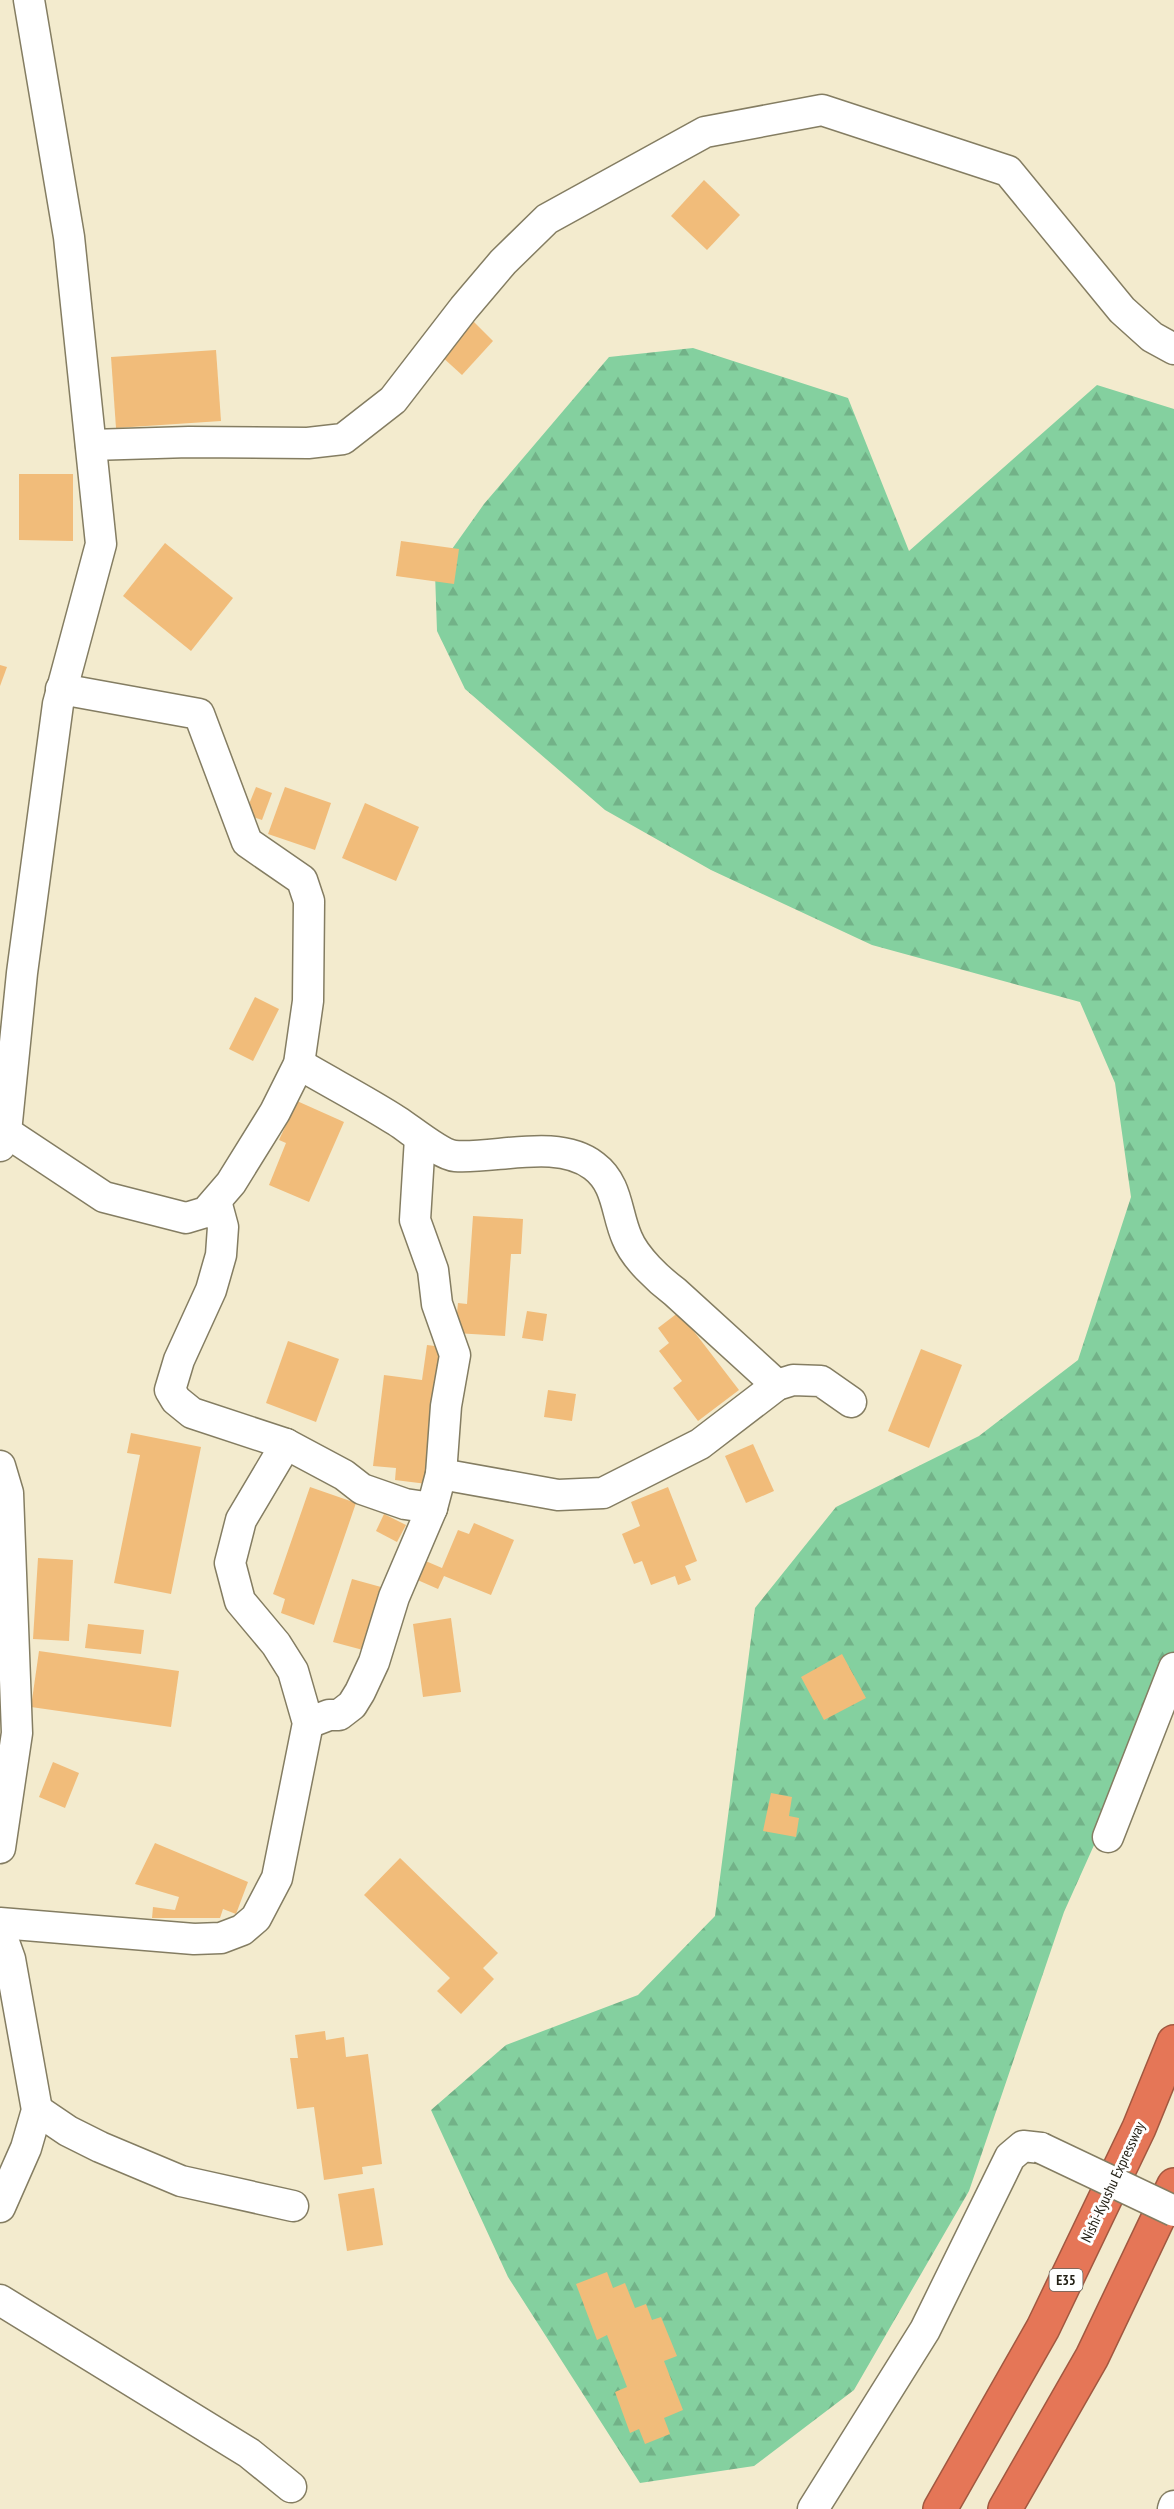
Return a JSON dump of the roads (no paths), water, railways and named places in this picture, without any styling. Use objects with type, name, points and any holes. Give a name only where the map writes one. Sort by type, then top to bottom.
[{"type":"highway","name":"Nishi-Kyushu Expressway","points":[[940,2509],[1043,2328],[1139,2128],[1174,2042]]},
{"type":"highway","points":[[1005,2509],[1092,2357],[1174,2186]]},
{"type":"street","points":[[29,0],[69,237],[101,543],[62,689],[22,973],[3,1139],[104,1197],[186,1218],[206,1212],[231,1183],[275,1112],[299,1064],[308,1001],[309,901],[302,880],[248,842],[199,714],[62,689]]},
{"type":"street","points":[[91,445],[189,442],[308,443],[343,439],[393,400],[464,308],[503,262],[547,219],[705,132],[822,110],[1008,171],[1122,310],[1152,338],[1174,349]]},
{"type":"street","points":[[299,1064],[398,1121],[420,1138],[453,1156],[540,1151],[579,1157],[595,1166],[613,1188],[627,1239],[657,1279],[675,1292],[777,1385]]},
{"type":"street","points":[[308,1723],[329,1715],[339,1715],[352,1705],[360,1692],[374,1662],[394,1597],[432,1508],[441,1474],[446,1406],[455,1355],[437,1304],[433,1270],[415,1220],[420,1138]]},
{"type":"street","points":[[216,1201],[223,1227],[222,1255],[211,1290],[179,1360],[170,1390],[176,1400],[192,1413],[286,1444],[344,1475],[362,1489],[405,1504],[432,1508]]},
{"type":"street","points":[[441,1474],[558,1495],[603,1493],[700,1444],[777,1385],[794,1380],[821,1381],[852,1402]]},
{"type":"street","points":[[0,1923],[194,1939],[221,1938],[242,1930],[256,1918],[277,1878],[308,1723],[293,1671],[276,1644],[240,1601],[230,1563],[241,1520],[286,1444]]},
{"type":"street","points":[[0,1466],[8,1493],[17,1733],[0,1848]]},
{"type":"street","points":[[1108,1837],[1174,1668]]},
{"type":"street","points":[[0,1931],[10,1959],[37,2110],[27,2148],[0,2207]]},
{"type":"street","points":[[37,2110],[89,2142],[181,2181],[292,2206]]},
{"type":"street","points":[[813,2509],[925,2330],[1010,2157],[1023,2146],[1041,2148],[1174,2211]]},
{"type":"street","points":[[0,2300],[249,2453],[291,2487]]}]
